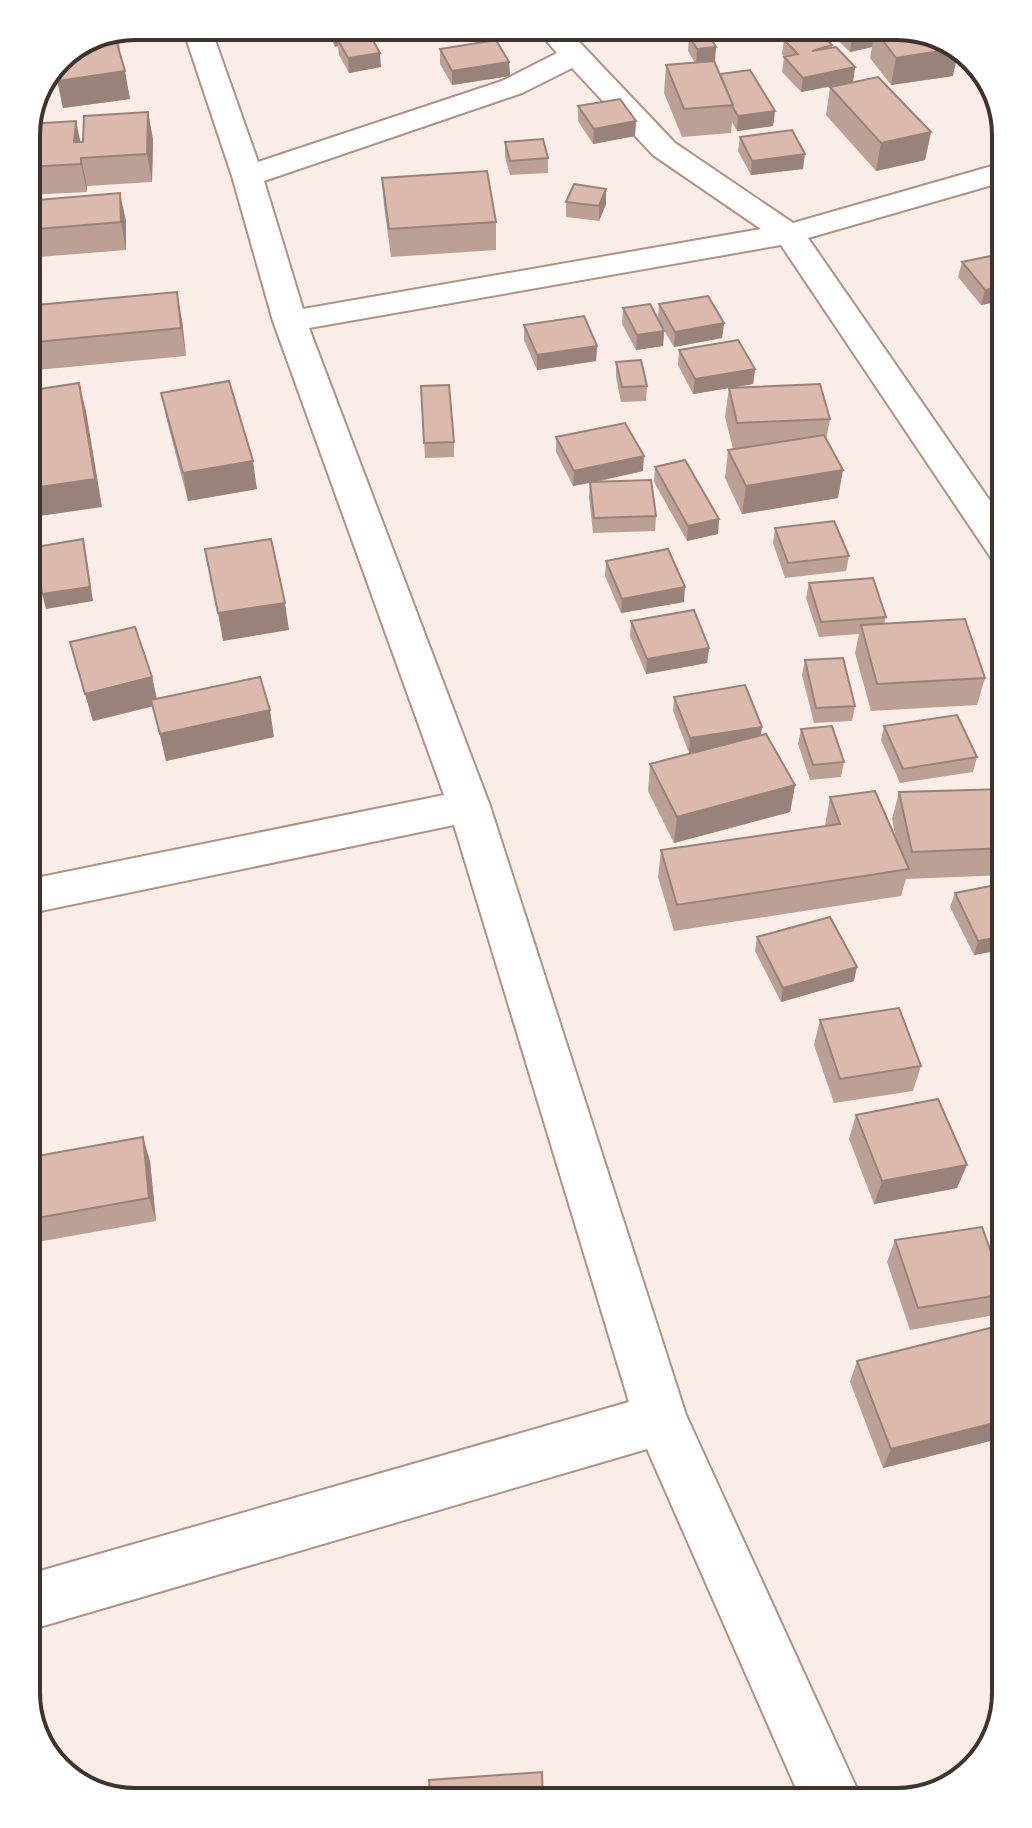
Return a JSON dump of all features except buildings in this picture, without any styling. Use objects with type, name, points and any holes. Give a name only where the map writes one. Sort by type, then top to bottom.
[{"type":"street","points":[[201,40],[247,176],[290,321],[469,806],[661,1419],[827,1788]]},
{"type":"street","points":[[560,40],[664,149],[789,234],[992,529]]},
{"type":"street","points":[[247,176],[512,87],[573,56]]},
{"type":"street","points":[[290,321],[789,234],[992,175]]},
{"type":"street","points":[[40,894],[469,806]]},
{"type":"street","points":[[40,1599],[661,1419]]}]
